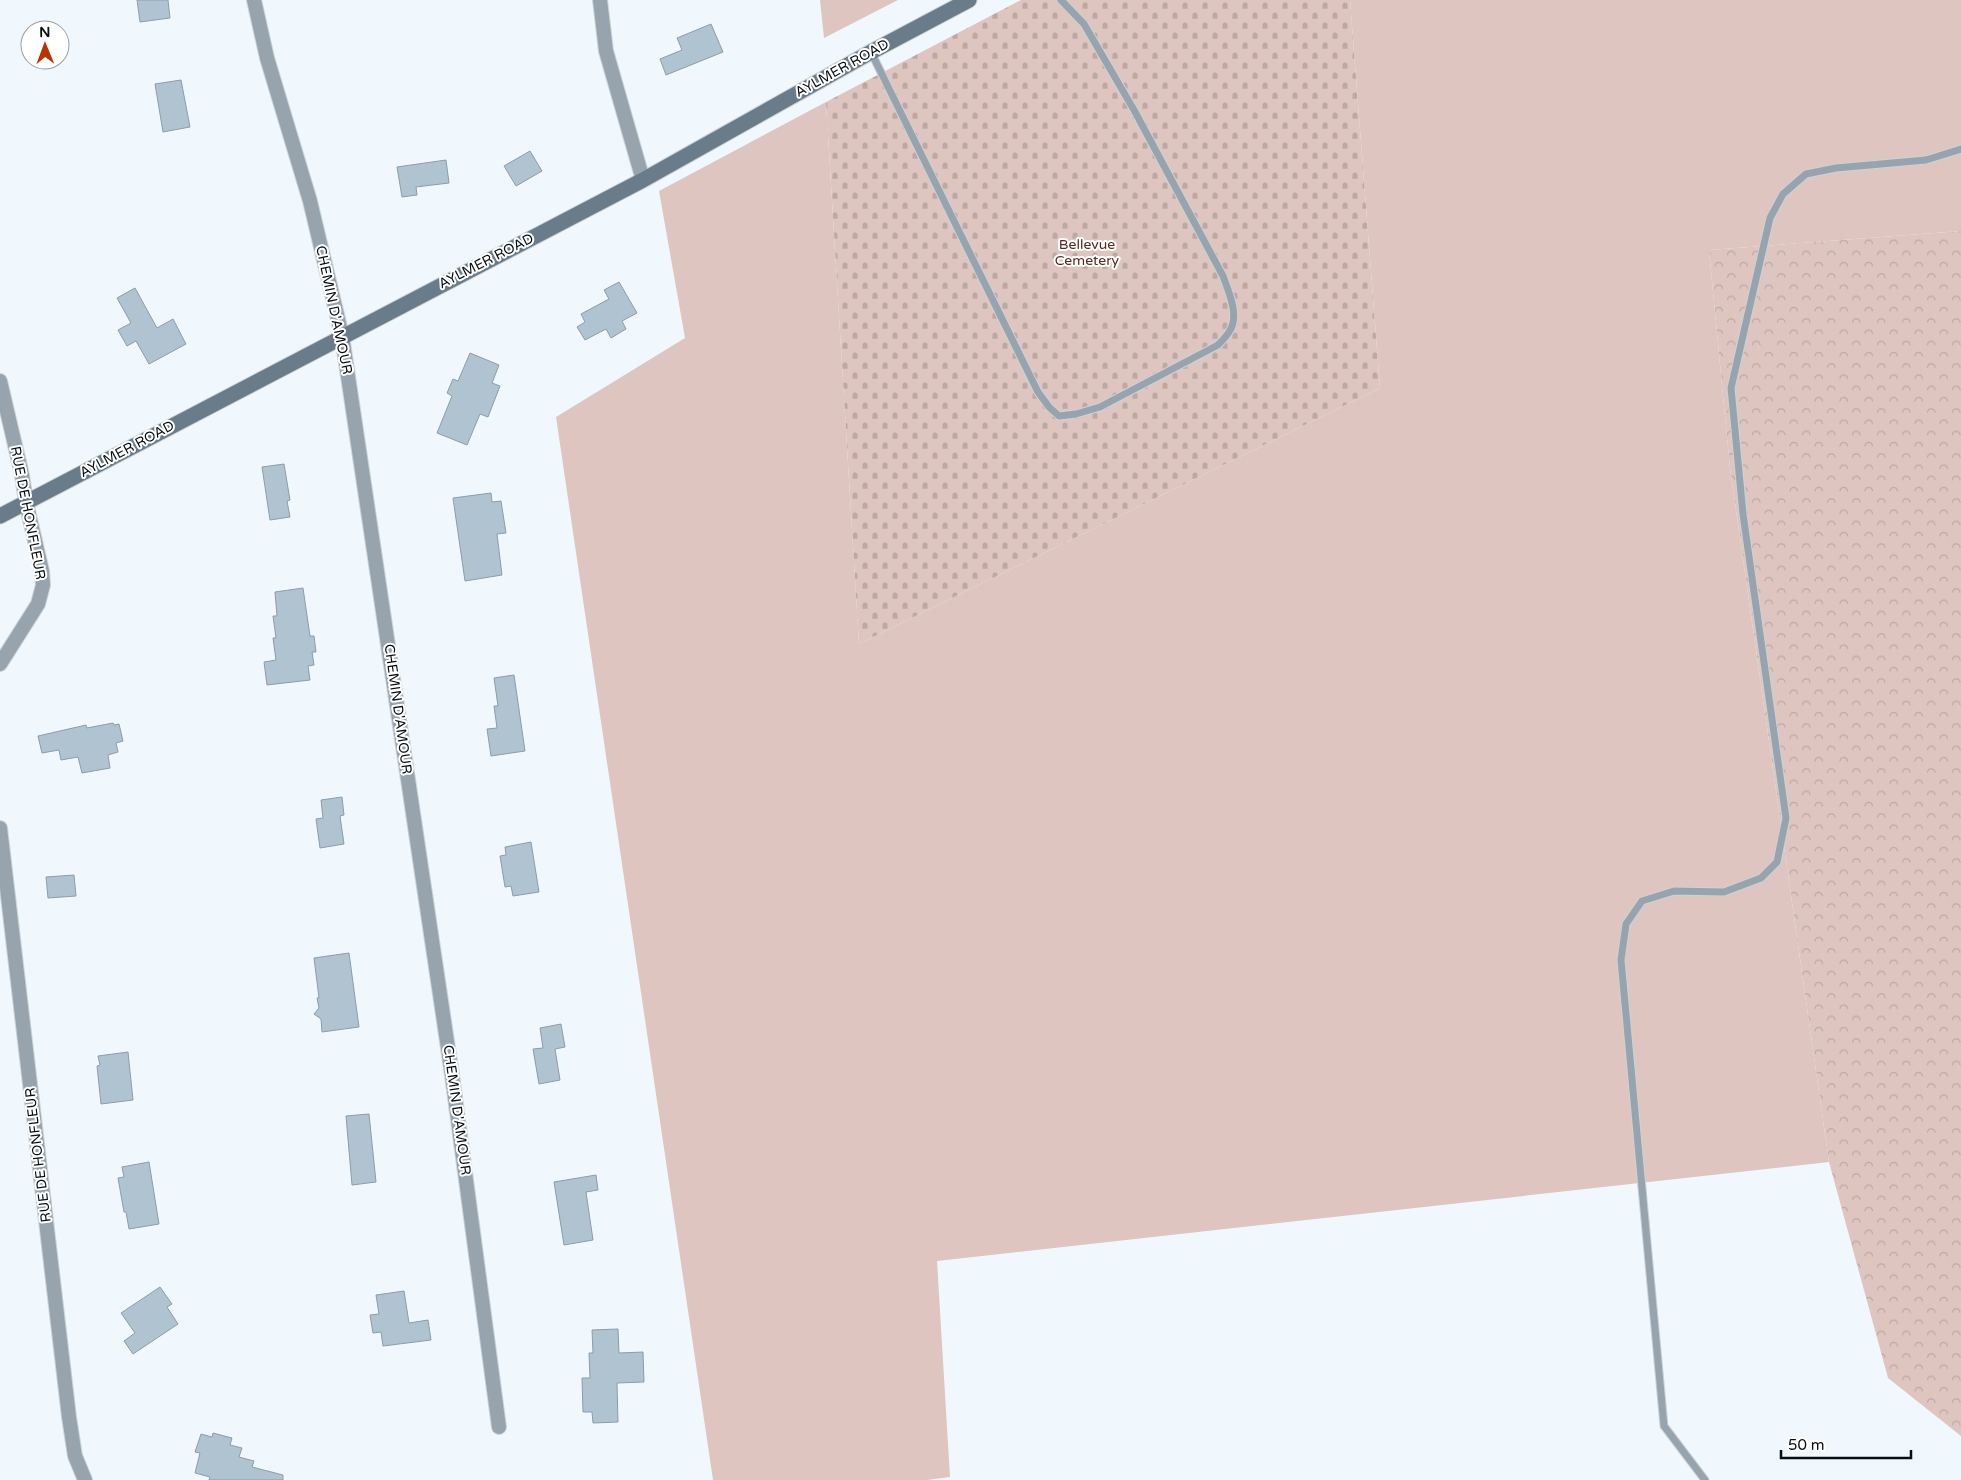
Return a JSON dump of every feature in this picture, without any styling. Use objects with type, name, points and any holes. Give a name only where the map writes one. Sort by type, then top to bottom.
[{"type":"main road","name":"AYLMER ROAD","points":[[0,516],[643,180],[871,52],[969,0]]},
{"type":"street","name":"CHEMIN D'AMOUR","points":[[254,0],[266,58],[310,200],[342,336],[452,1076],[499,1428]]},
{"type":"street","points":[[600,0],[606,51],[643,180]]},
{"type":"street","name":"RUE DE HONFLEUR","points":[[0,381],[22,475],[26,502],[42,571],[43,586],[38,604],[0,664]]},
{"type":"street","name":"RUE DE HONFLEUR","points":[[0,828],[69,1417],[75,1456],[85,1480]]},
{"type":"lane","points":[[871,52],[1038,392],[1048,407],[1060,416],[1076,414],[1100,406],[1218,345],[1231,331],[1233,317],[1231,298],[1223,276],[1134,110],[1084,24],[1061,0]]},
{"type":"lane","points":[[1705,1480],[1664,1426],[1621,960],[1626,924],[1642,901],[1674,891],[1724,892],[1761,878],[1777,862],[1786,818],[1743,514],[1731,388],[1770,218],[1783,194],[1806,174],[1836,168],[1926,160],[1961,149]]},
{"type":"green space","points":[[820,0],[898,0],[824,38]]},
{"type":"green space","name":"Bellevue Cemetery","points":[[1021,0],[1350,0],[1380,388],[859,644],[826,102]]},
{"type":"green space","points":[[1350,0],[1961,0],[1961,231],[1709,250],[1730,468],[1829,1162],[937,1261],[950,1477],[927,1480],[713,1480],[556,417],[685,338],[659,191],[826,102],[859,644],[1380,388]]},
{"type":"green space","points":[[1961,231],[1961,1436],[1888,1378],[1829,1162],[1730,468],[1709,250]]},
{"type":"building","points":[[137,0],[168,0],[170,18],[140,22]]},
{"type":"building","points":[[711,24],[723,52],[666,75],[660,59],[682,50],[677,38]]},
{"type":"building","points":[[181,80],[190,127],[163,132],[155,84]]},
{"type":"building","points":[[530,151],[542,171],[516,186],[504,166]]},
{"type":"building","points":[[446,160],[449,183],[416,187],[417,195],[402,197],[397,167]]},
{"type":"building","points":[[619,282],[637,313],[622,321],[626,329],[611,338],[606,329],[585,340],[577,327],[585,322],[581,314],[609,299],[604,290]]},
{"type":"building","points":[[135,288],[157,328],[173,319],[186,344],[149,364],[136,341],[127,346],[118,330],[131,323],[117,298]]},
{"type":"building","points":[[470,353],[499,365],[492,383],[500,386],[488,417],[480,414],[467,445],[437,433],[452,396],[447,393],[453,379],[458,381]]},
{"type":"building","points":[[284,464],[290,500],[287,501],[290,517],[270,520],[262,467]]},
{"type":"building","points":[[491,493],[492,502],[501,501],[506,533],[497,534],[502,575],[465,581],[453,498]]},
{"type":"building","points":[[303,588],[310,636],[314,636],[316,652],[312,652],[314,665],[308,666],[310,680],[267,685],[264,662],[276,660],[273,638],[276,638],[273,616],[277,616],[275,592]]},
{"type":"building","points":[[514,675],[525,751],[491,756],[487,729],[497,728],[494,706],[498,706],[494,678]]},
{"type":"building","points":[[113,723],[114,725],[119,724],[123,741],[116,743],[118,752],[108,755],[110,768],[82,773],[78,757],[61,760],[59,750],[42,753],[38,736],[86,725],[87,728]]},
{"type":"building","points":[[342,797],[344,815],[340,816],[344,844],[320,848],[316,819],[323,818],[321,800]]},
{"type":"building","points":[[531,842],[539,892],[513,896],[511,886],[505,887],[500,856],[506,855],[505,847]]},
{"type":"building","points":[[74,875],[76,896],[48,898],[46,877]]},
{"type":"building","points":[[349,953],[359,1027],[322,1032],[321,1019],[314,1014],[319,1008],[317,998],[319,998],[314,958]]},
{"type":"building","points":[[561,1024],[565,1047],[555,1049],[560,1080],[539,1084],[533,1049],[543,1048],[540,1028]]},
{"type":"building","points":[[128,1052],[133,1100],[101,1104],[97,1066],[100,1065],[98,1056]]},
{"type":"building","points":[[369,1114],[376,1182],[352,1185],[346,1116]]},
{"type":"building","points":[[149,1162],[159,1224],[129,1229],[118,1178],[124,1177],[122,1167]]},
{"type":"building","points":[[596,1175],[598,1190],[586,1192],[593,1240],[564,1245],[554,1182]]},
{"type":"building","points":[[160,1287],[172,1304],[167,1307],[178,1324],[133,1354],[124,1341],[135,1333],[121,1313]]},
{"type":"building","points":[[404,1291],[409,1323],[428,1320],[431,1340],[383,1346],[381,1332],[373,1333],[370,1315],[379,1314],[376,1295]]},
{"type":"building","points":[[618,1329],[619,1353],[643,1352],[644,1382],[617,1383],[618,1422],[593,1423],[592,1412],[583,1412],[582,1378],[590,1378],[589,1353],[593,1353],[592,1330]]},
{"type":"building","points":[[213,1433],[232,1438],[230,1445],[242,1448],[239,1457],[254,1461],[252,1467],[283,1475],[283,1480],[209,1480],[210,1477],[195,1473],[200,1453],[195,1452],[201,1434],[212,1437]]}]
